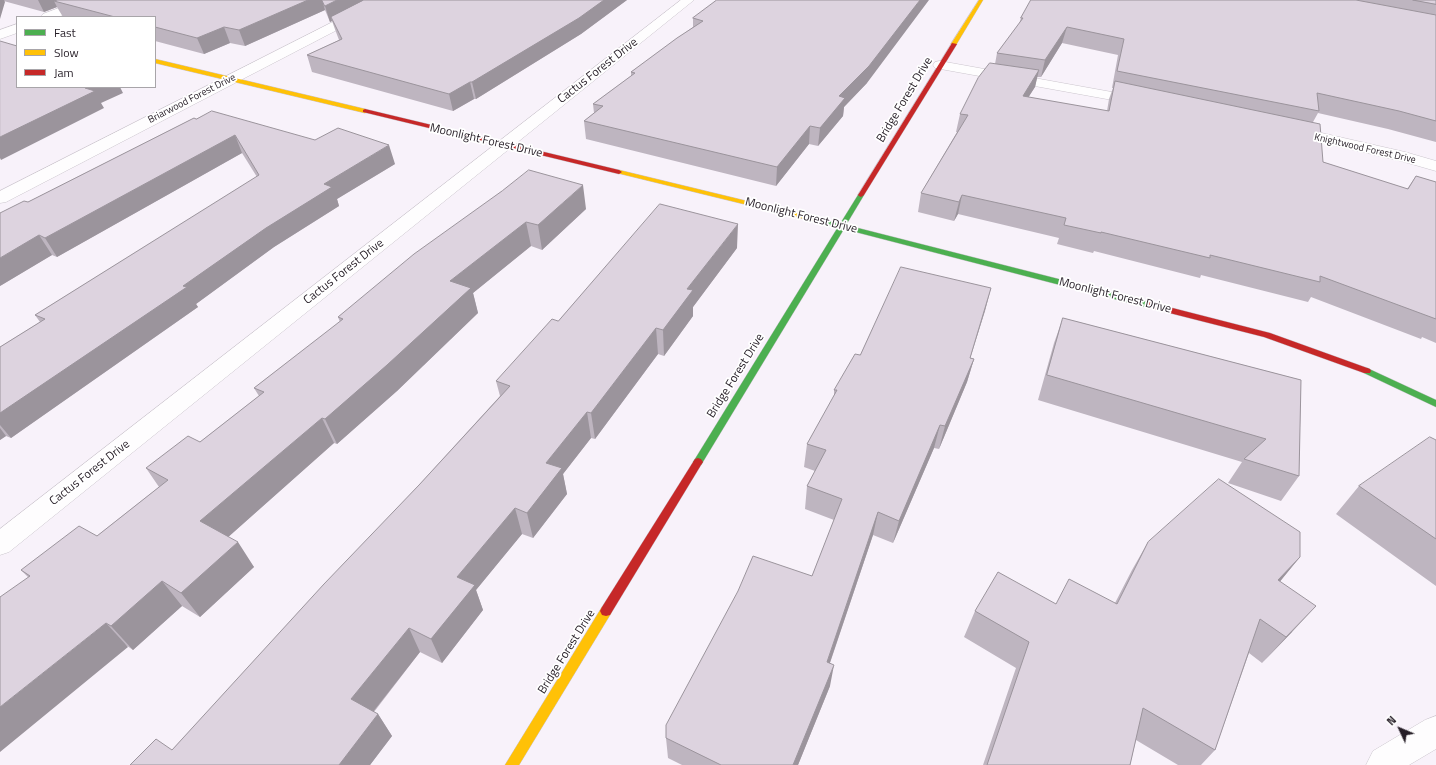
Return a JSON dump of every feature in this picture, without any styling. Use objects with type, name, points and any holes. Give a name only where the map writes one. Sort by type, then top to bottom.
[{"type":"street","points":[[50,16],[91,0]]},
{"type":"street","name":"Briarwood Forest Drive","points":[[0,198],[385,0]]},
{"type":"street","name":"Cactus Forest Drive","points":[[0,544],[688,0]]},
{"type":"street","name":"Bridge Forest Drive","points":[[512,765],[981,0]]},
{"type":"street","points":[[0,24],[16,28]]},
{"type":"street","points":[[0,35],[16,28]]},
{"type":"street","name":"Moonlight Forest Drive","points":[[156,61],[842,226],[1267,335],[1316,351],[1363,369],[1408,389],[1436,404]]},
{"type":"street","points":[[940,65],[970,72],[1108,93],[1151,103]]},
{"type":"street","name":"Knightwood Forest Drive","points":[[1279,128],[1405,157],[1436,166]]},
{"type":"street","points":[[1382,765],[1384,762],[1436,731]]},
{"type":"building","points":[[308,0],[239,30],[224,27],[197,38],[156,27],[156,16],[111,16],[54,1]]},
{"type":"building","points":[[322,0],[337,0],[325,6]]},
{"type":"building","points":[[364,0],[604,0],[579,18],[472,82],[449,94],[307,55],[342,39],[331,17]]},
{"type":"building","points":[[717,0],[920,0],[869,66],[839,96],[845,98],[820,128],[810,126],[777,167],[584,121],[603,106],[593,104],[635,73],[631,72],[703,21],[693,18]]},
{"type":"building","points":[[1031,0],[1356,0],[1436,15],[1436,121],[1399,111],[1317,93],[1319,111],[1117,71],[1124,39],[1067,27],[1045,60],[997,53],[1023,18],[1021,18]]},
{"type":"building","points":[[1413,0],[1436,0],[1436,4]]},
{"type":"building","points":[[0,41],[16,46],[16,88],[85,88],[95,91],[0,137]]},
{"type":"building","points":[[990,63],[1039,70],[1023,96],[1109,111],[1115,81],[1320,124],[1323,162],[1408,189],[1416,176],[1436,182],[1436,319],[1320,276],[1320,282],[1210,255],[1210,258],[1101,232],[1064,225],[1066,218],[962,195],[959,202],[921,193],[968,115],[960,114],[978,78]]},
{"type":"building","points":[[212,111],[315,140],[338,128],[389,145],[324,184],[332,187],[266,228],[183,286],[187,287],[0,413],[0,347],[45,319],[35,315],[259,175],[235,135],[45,238],[39,235],[0,258],[0,213],[24,201],[28,202],[194,118],[196,119]]},
{"type":"building","points":[[529,170],[583,185],[538,225],[526,222],[450,281],[471,288],[387,365],[325,419],[322,418],[200,521],[238,542],[181,593],[162,581],[111,626],[106,623],[0,707],[0,597],[30,576],[21,570],[79,526],[97,536],[168,480],[146,468],[188,436],[200,442],[264,392],[254,388],[343,319],[338,317],[414,254]]},
{"type":"building","points":[[660,204],[738,224],[687,289],[693,290],[663,330],[656,328],[591,413],[587,412],[546,463],[562,468],[527,513],[515,508],[457,577],[475,585],[431,639],[409,628],[351,699],[378,714],[339,765],[130,765],[156,739],[172,750],[324,584],[419,485],[510,386],[496,381],[552,319],[558,321]]},
{"type":"building","points":[[901,267],[991,288],[970,358],[974,359],[945,426],[940,425],[899,521],[878,512],[827,662],[834,665],[793,765],[721,765],[666,738],[666,725],[738,591],[753,556],[812,576],[842,499],[807,486],[826,450],[807,444],[837,390],[834,390],[855,354],[860,355]]},
{"type":"building","points":[[1063,318],[1301,380],[1299,476],[1244,459],[1266,439],[1047,375]]},
{"type":"building","points":[[1430,437],[1436,440],[1436,539],[1359,486]]},
{"type":"building","points":[[1219,479],[1300,532],[1300,557],[1278,580],[1316,606],[1286,637],[1260,619],[1215,750],[1143,708],[1130,765],[987,765],[1029,642],[975,611],[998,572],[1056,604],[1069,579],[1117,604],[1148,542]]},
{"type":"traffic: fast","points":[[698,462],[861,195]]},
{"type":"traffic: fast","points":[[821,221],[1149,305]]},
{"type":"traffic: fast","points":[[1367,371],[1436,404]]},
{"type":"traffic: slow","points":[[954,44],[981,0]]},
{"type":"traffic: slow","points":[[156,61],[365,111]]},
{"type":"traffic: slow","points":[[619,172],[821,221]]},
{"type":"traffic: slow","points":[[512,765],[606,611]]},
{"type":"traffic: jam","points":[[861,195],[954,44]]},
{"type":"traffic: jam","points":[[365,111],[619,172]]},
{"type":"traffic: jam","points":[[1149,305],[1267,335],[1367,371]]},
{"type":"traffic: jam","points":[[606,611],[698,462]]}]
